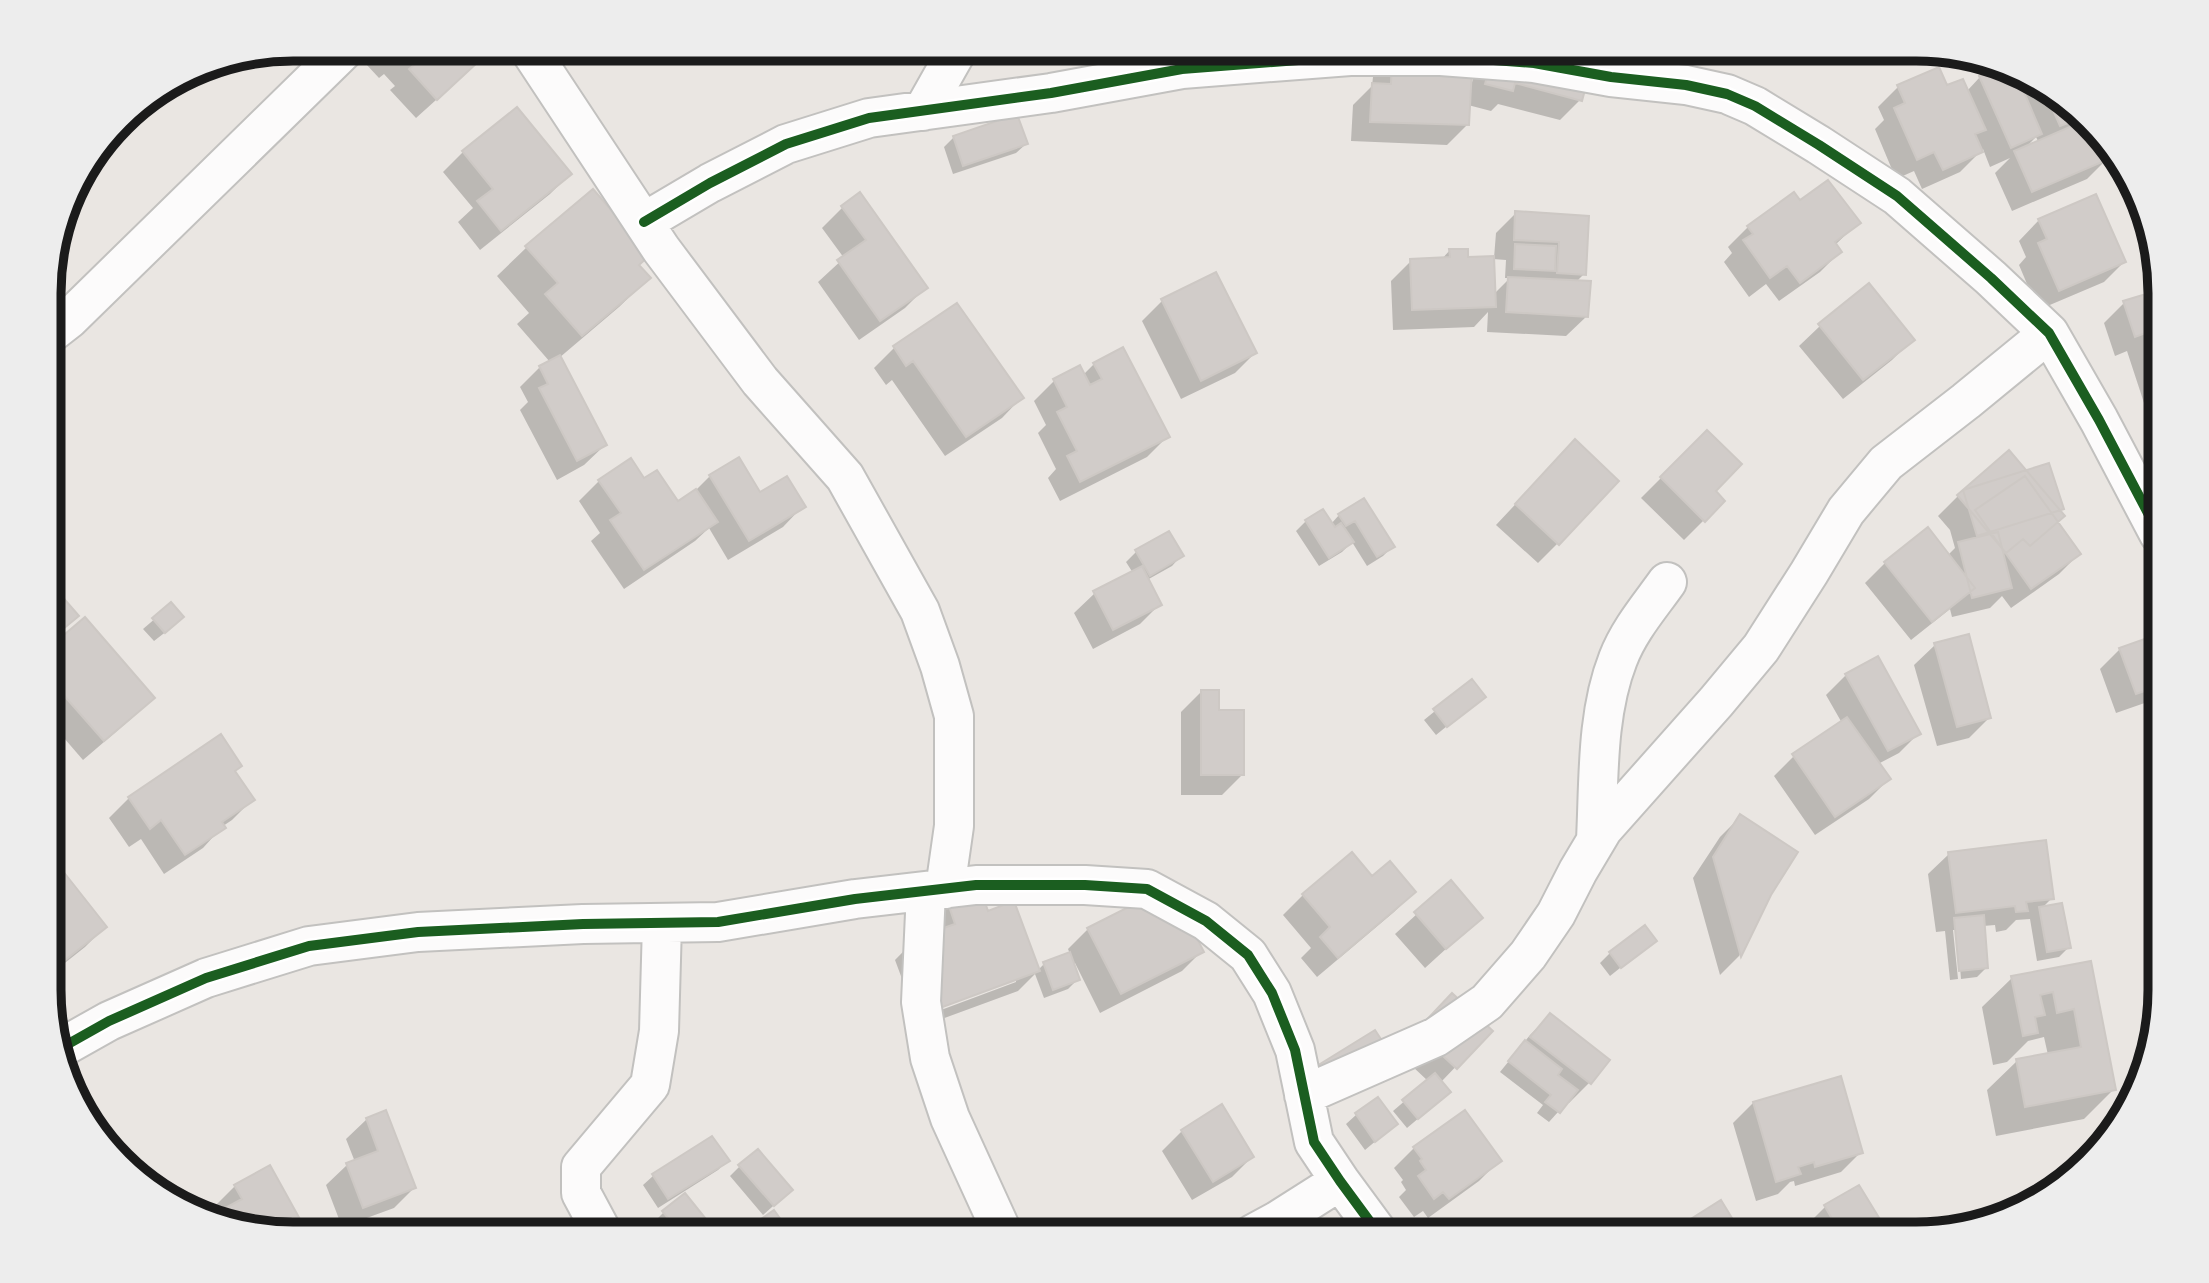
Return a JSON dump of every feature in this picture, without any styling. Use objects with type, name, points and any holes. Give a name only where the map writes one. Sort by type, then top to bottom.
[{"type":"street","points":[[644,222],[710,183],[786,144],[869,118],[1051,93],[1182,69],[1289,61]]},
{"type":"street","points":[[1507,61],[1686,85],[1727,94],[1755,106],[1897,196],[1992,278],[2049,333],[2147,510]]},
{"type":"street","points":[[61,325],[332,62]]},
{"type":"street","points":[[538,62],[661,248],[760,381],[845,477],[920,611],[954,716],[954,826],[936,890],[921,1002],[930,1058],[950,1118],[997,1222]]},
{"type":"street","points":[[923,111],[951,62]]},
{"type":"street","points":[[1304,1095],[1436,1037],[1487,1002],[1528,955],[1556,914],[1603,829],[1761,648],[1846,511],[1886,463],[2049,333]]},
{"type":"street","points":[[1597,840],[1603,711],[1618,658],[1638,622],[1667,582]]},
{"type":"street","points":[[68,1044],[109,1021],[206,978],[309,946],[418,932],[583,924],[718,922],[855,899],[976,885],[1085,885],[1147,889],[1206,920],[1248,955],[1272,993],[1295,1050],[1314,1142],[1370,1221]]},
{"type":"street","points":[[595,1222],[581,1193],[581,1167],[650,1085],[659,1031],[662,923]]},
{"type":"street","points":[[1276,1221],[1340,1181]]},
{"type":"building","points":[[1392,61],[1472,61],[1469,125],[1370,122],[1372,83],[1391,84]]},
{"type":"building","points":[[1491,61],[1593,61],[1582,101],[1515,83],[1513,91],[1485,84]]},
{"type":"building","points":[[412,62],[478,62],[437,100],[409,69],[414,65]]},
{"type":"building","points":[[1939,67],[1947,85],[1963,79],[1986,130],[1975,134],[1983,152],[1943,170],[1934,152],[1917,160],[1894,108],[1905,103],[1897,85]]},
{"type":"building","points":[[1987,73],[2022,87],[2042,134],[2011,148],[1979,76]]},
{"type":"building","points":[[2051,105],[2072,122],[2060,126]]},
{"type":"building","points":[[517,107],[572,174],[501,231],[477,201],[493,189],[462,151]]},
{"type":"building","points":[[1017,114],[1028,144],[963,166],[953,136]]},
{"type":"building","points":[[2075,125],[2106,160],[2032,192],[2014,151]]},
{"type":"building","points":[[1828,180],[1861,223],[1835,242],[1842,252],[1800,283],[1787,266],[1770,278],[1743,240],[1753,234],[1747,226],[1794,192],[1800,200]]},
{"type":"building","points":[[593,189],[650,255],[639,265],[651,278],[582,336],[545,294],[558,283],[525,246]]},
{"type":"building","points":[[860,192],[928,288],[880,321],[837,260],[866,240],[841,206]]},
{"type":"building","points":[[2096,194],[2126,262],[2059,291],[2038,243],[2047,239],[2038,219]]},
{"type":"building","points":[[1515,211],[1589,216],[1586,275],[1557,273],[1559,242],[1514,240]]},
{"type":"building","points":[[1515,244],[1556,246],[1555,271],[1514,269]]},
{"type":"building","points":[[1449,249],[1468,249],[1468,257],[1494,256],[1496,307],[1412,310],[1410,259],[1450,257]]},
{"type":"building","points":[[1216,272],[1257,353],[1201,381],[1161,299]]},
{"type":"building","points":[[1508,277],[1591,281],[1588,317],[1506,312]]},
{"type":"building","points":[[1869,283],[1915,340],[1863,380],[1818,324]]},
{"type":"building","points":[[2147,294],[2147,332],[2135,337],[2123,301]]},
{"type":"building","points":[[957,303],[1024,398],[966,437],[913,361],[906,366],[893,346]]},
{"type":"building","points":[[1123,347],[1170,437],[1080,482],[1067,456],[1077,451],[1057,412],[1067,407],[1053,379],[1080,365],[1090,385],[1102,379],[1093,363]]},
{"type":"building","points":[[560,355],[607,445],[577,461],[539,388],[548,384],[539,366]]},
{"type":"building","points":[[1707,430],[1742,464],[1716,491],[1725,501],[1705,522],[1660,477]]},
{"type":"building","points":[[1575,439],[1619,481],[1559,545],[1515,504]]},
{"type":"building","points":[[2009,450],[2065,516],[2030,546],[2023,539],[2006,553],[1957,495]]},
{"type":"building","points":[[739,457],[760,492],[787,476],[806,507],[749,541],[709,475]]},
{"type":"building","points":[[631,458],[644,478],[657,470],[678,501],[696,489],[718,522],[644,570],[610,520],[621,513],[598,480]]},
{"type":"building","points":[[2049,463],[2064,509],[1977,536],[1963,490]]},
{"type":"building","points":[[2025,476],[2081,554],[2031,589],[1975,510]]},
{"type":"building","points":[[1364,498],[1395,547],[1377,557],[1355,521],[1346,526],[1338,514]]},
{"type":"building","points":[[1323,509],[1335,527],[1341,523],[1354,542],[1329,558],[1305,520]]},
{"type":"building","points":[[1928,527],[1975,588],[1932,622],[1884,562]]},
{"type":"building","points":[[1169,531],[1184,556],[1150,576],[1135,550]]},
{"type":"building","points":[[1998,532],[2012,588],[1972,598],[1958,542]]},
{"type":"building","points":[[1142,566],[1162,605],[1113,630],[1093,591]]},
{"type":"building","points":[[61,595],[79,616],[61,631]]},
{"type":"building","points":[[171,602],[184,617],[165,633],[152,618]]},
{"type":"building","points":[[85,617],[155,698],[104,741],[61,692],[61,637]]},
{"type":"building","points":[[1969,634],[1991,718],[1957,727],[1934,643]]},
{"type":"building","points":[[2147,638],[2147,690],[2136,694],[2119,648]]},
{"type":"building","points":[[1878,656],[1921,734],[1888,751],[1845,674]]},
{"type":"building","points":[[1472,679],[1486,697],[1447,727],[1433,709]]},
{"type":"building","points":[[1201,690],[1219,690],[1219,710],[1244,710],[1244,775],[1201,775]]},
{"type":"building","points":[[1847,717],[1891,779],[1835,817],[1792,754]]},
{"type":"building","points":[[221,734],[242,766],[235,771],[255,800],[222,822],[226,828],[185,855],[161,820],[150,829],[128,797]]},
{"type":"building","points":[[1740,814],[1798,852],[1771,895],[1741,957],[1713,857]]},
{"type":"building","points":[[2046,840],[2054,899],[2026,902],[2028,911],[2016,912],[2015,906],[1956,913],[1948,852]]},
{"type":"building","points":[[1352,852],[1372,876],[1390,861],[1416,892],[1338,958],[1320,937],[1330,927],[1302,894]]},
{"type":"building","points":[[61,869],[107,927],[61,963]]},
{"type":"building","points":[[1451,880],[1483,918],[1446,949],[1414,912]]},
{"type":"building","points":[[1170,886],[1204,952],[1121,994],[1087,928]]},
{"type":"building","points":[[981,891],[988,911],[1014,901],[1040,971],[940,1008],[914,938],[955,924],[948,903]]},
{"type":"building","points":[[2062,903],[2071,948],[2047,952],[2039,907]]},
{"type":"building","points":[[1984,915],[1988,968],[1959,971],[1954,918]]},
{"type":"building","points":[[1645,925],[1657,941],[1621,968],[1609,952]]},
{"type":"building","points":[[1070,952],[1080,980],[1053,990],[1043,962]]},
{"type":"building","points":[[2091,961],[2116,1090],[2025,1107],[2016,1059],[2081,1047],[2074,1009],[2057,1013],[2053,992],[2040,995],[2045,1015],[2035,1017],[2038,1033],[2023,1036],[2011,976]]},
{"type":"building","points":[[1452,993],[1493,1031],[1457,1069],[1416,1031]]},
{"type":"building","points":[[1550,1013],[1610,1060],[1591,1084],[1530,1037]]},
{"type":"building","points":[[1375,1030],[1388,1050],[1333,1086],[1320,1064]]},
{"type":"building","points":[[1525,1040],[1562,1069],[1558,1075],[1578,1090],[1560,1113],[1545,1102],[1551,1095],[1508,1061]]},
{"type":"building","points":[[1435,1073],[1451,1092],[1418,1119],[1402,1100]]},
{"type":"building","points":[[1841,1076],[1863,1153],[1815,1167],[1814,1162],[1798,1167],[1801,1174],[1776,1182],[1753,1102]]},
{"type":"building","points":[[1378,1097],[1398,1124],[1375,1142],[1355,1113]]},
{"type":"building","points":[[1222,1104],[1254,1157],[1213,1182],[1181,1130]]},
{"type":"building","points":[[386,1110],[416,1188],[363,1208],[346,1163],[378,1151],[366,1118]]},
{"type":"building","points":[[1465,1110],[1502,1161],[1449,1199],[1443,1192],[1434,1199],[1418,1176],[1426,1170],[1413,1147]]},
{"type":"building","points":[[712,1136],[730,1161],[668,1199],[652,1174]]},
{"type":"building","points":[[758,1149],[793,1190],[774,1206],[738,1165]]},
{"type":"building","points":[[270,1165],[302,1222],[263,1220],[222,1210],[242,1199],[234,1185]]},
{"type":"building","points":[[1859,1185],[1881,1221],[1833,1221],[1824,1205]]},
{"type":"building","points":[[685,1193],[708,1222],[671,1222],[662,1211]]},
{"type":"building","points":[[1721,1200],[1734,1221],[1687,1221]]},
{"type":"building","points":[[774,1210],[782,1222],[757,1222]]},
{"type":"cycle path","points":[[644,222],[710,183],[786,144],[869,118],[1051,93],[1182,69],[1280,61]]},
{"type":"cycle path","points":[[1511,61],[1611,77],[1686,85],[1727,94],[1755,106],[1897,196],[2049,333],[2147,511]]},
{"type":"cycle path","points":[[68,1044],[109,1021],[206,978],[309,946],[418,932],[583,924],[718,922],[855,899],[976,885],[1085,885],[1147,889],[1206,921],[1248,955],[1272,993],[1295,1050],[1314,1142],[1370,1221]]}]
